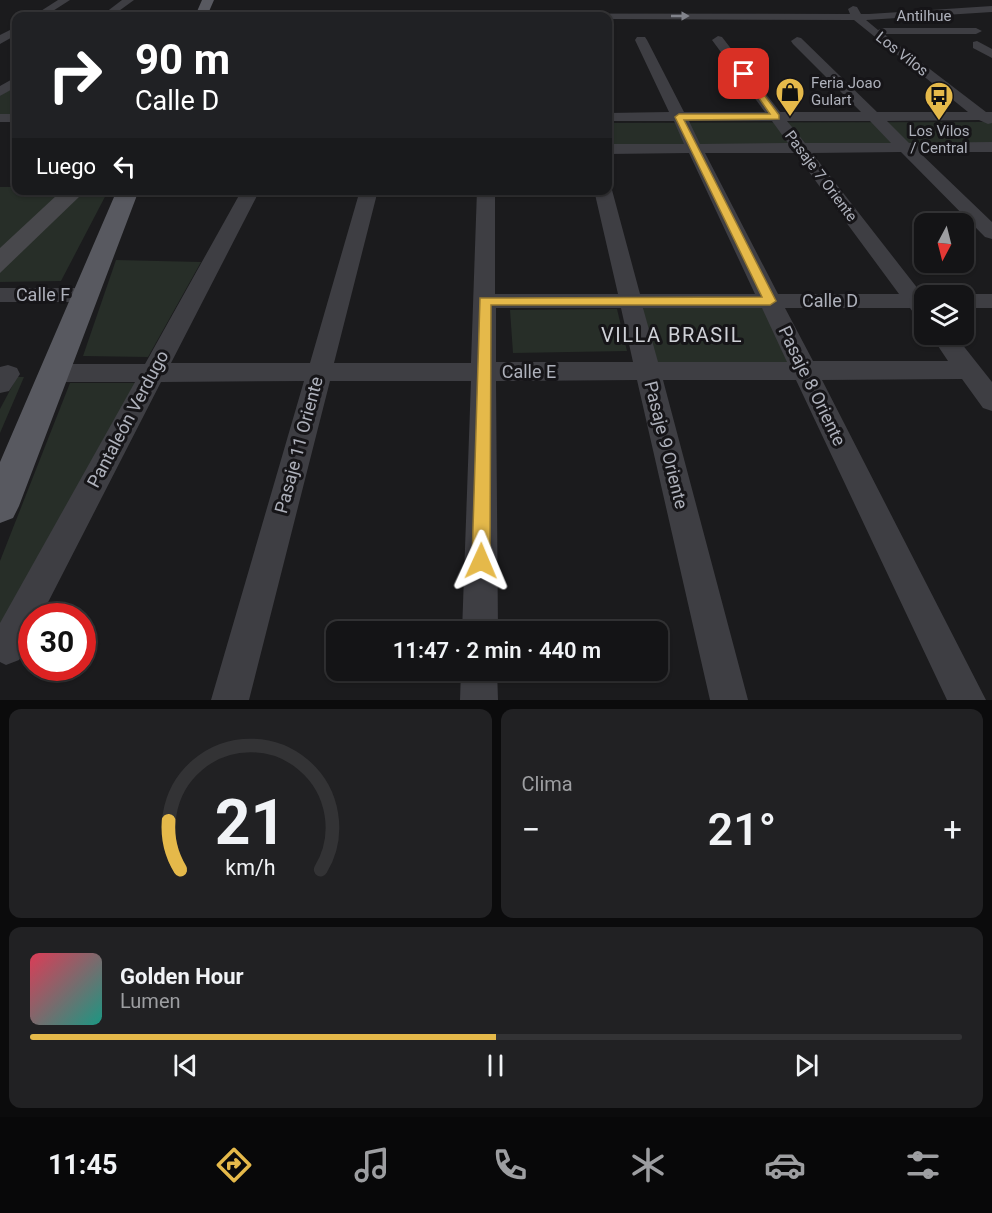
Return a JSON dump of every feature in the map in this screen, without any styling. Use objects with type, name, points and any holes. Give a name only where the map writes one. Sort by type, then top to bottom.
[{"type":"main road","points":[[0,506],[126,195]]},
{"type":"street","points":[[45,12],[65,0]]},
{"type":"street","points":[[112,12],[129,0]]},
{"type":"street","name":"Los Vilos","points":[[846,0],[872,31],[989,119]]},
{"type":"street","points":[[765,5],[782,16]]},
{"type":"street","points":[[638,7],[646,16]]},
{"type":"street","points":[[980,9],[992,15]]},
{"type":"street","points":[[612,15],[858,17],[992,9]]},
{"type":"street","points":[[248,12],[272,10],[528,12]]},
{"type":"street","name":"Antilhue","points":[[872,31],[976,31]]},
{"type":"street","name":"Pasaje 8 Oriente","points":[[641,40],[967,700]]},
{"type":"street","name":"Pasaje 7 Oriente","points":[[718,40],[914,296]]},
{"type":"street","points":[[797,40],[992,233]]},
{"type":"street","points":[[977,45],[992,54]]},
{"type":"street","points":[[612,117],[989,119]]},
{"type":"street","points":[[612,149],[992,147]]},
{"type":"street","name":"Pantaleón Verdugo","points":[[6,647],[248,195]]},
{"type":"street","name":"Pasaje 11 Oriente","points":[[230,700],[368,195]]},
{"type":"street","points":[[480,621],[486,195]]},
{"type":"street","name":"Pasaje 9 Oriente","points":[[604,195],[729,700]]},
{"type":"street","name":"Calle F","points":[[0,295],[86,295]]},
{"type":"street","name":"Calle D","points":[[485,301],[770,301],[914,305]]},
{"type":"street","points":[[974,301],[992,301]]},
{"type":"street","points":[[949,345],[992,401]]},
{"type":"street","name":"Calle E","points":[[54,373],[968,370]]},
{"type":"street","points":[[479,681],[479,700]]},
{"type":"shaded area","points":[[12,88],[12,116],[0,116],[0,96]]},
{"type":"shaded area","points":[[992,122],[992,146],[612,147],[612,123]]},
{"type":"shaded area","points":[[0,187],[12,187],[12,195],[106,195],[61,281],[0,282]]},
{"type":"shaded area","points":[[116,260],[201,262],[148,357],[83,356]]},
{"type":"shaded area","points":[[645,307],[758,307],[765,309],[791,360],[788,366],[653,362],[640,311]]},
{"type":"shaded area","points":[[617,309],[627,351],[513,353],[510,310]]},
{"type":"shaded area","points":[[17,377],[24,377],[0,433],[0,409]]},
{"type":"shaded area","points":[[70,383],[135,383],[20,603],[18,603],[18,607],[0,642],[0,561]]},
{"type":"building","points":[[57,195],[80,196],[0,273],[0,248]]},
{"type":"place","name":"Feria Joao Gulart","points":[[790,118]]},
{"type":"place","name":"Los Vilos / Central","points":[[939,122]]},
{"type":"district","name":"VILLA BRASIL","points":[[672,335]]},
{"type":"route","points":[[481,561],[485,301],[770,301],[679,117],[776,117],[744,74]]}]
